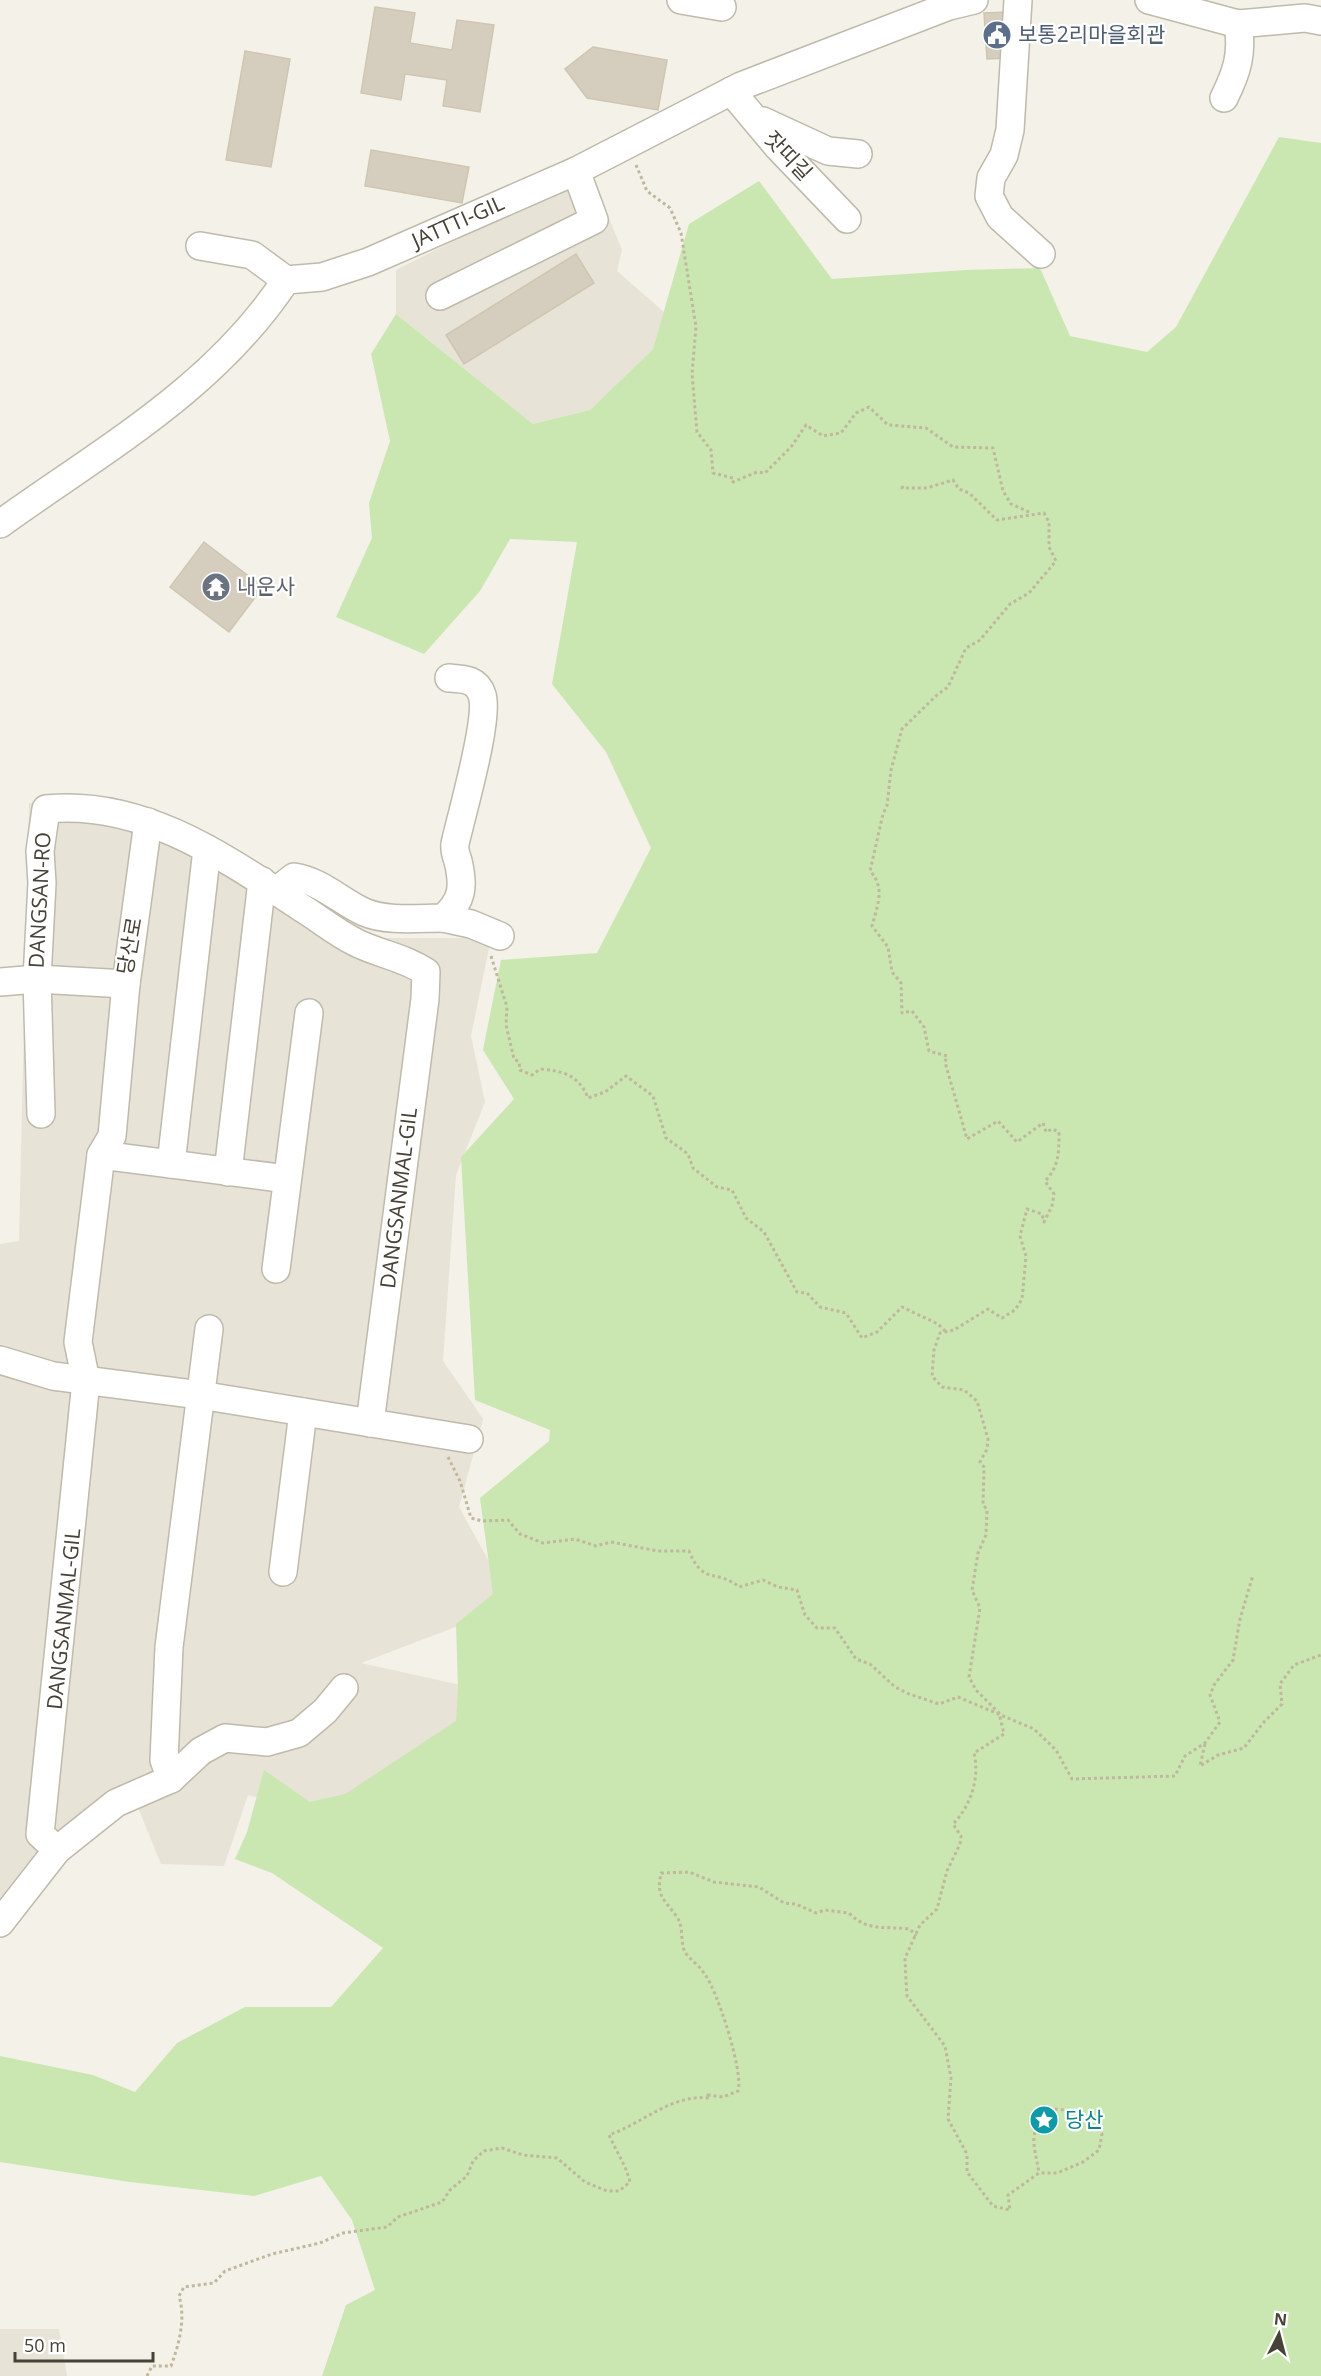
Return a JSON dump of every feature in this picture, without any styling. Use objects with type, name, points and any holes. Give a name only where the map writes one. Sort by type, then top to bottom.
[{"type":"street","points":[[681,0],[722,8]]},
{"type":"street","points":[[1018,0],[1010,130],[1004,155],[991,178],[989,196],[999,217],[1041,254]]},
{"type":"street","points":[[1149,0],[1238,24],[1309,13]]},
{"type":"street","name":"JATTTI-GIL","points":[[286,280],[322,277],[368,262],[576,171],[731,91],[956,2]]},
{"type":"street","points":[[1224,98],[1237,72],[1242,46],[1238,24]]},
{"type":"street","name":"잣띠길","points":[[731,91],[848,219]]},
{"type":"street","points":[[751,115],[783,132],[828,151],[858,154]]},
{"type":"street","points":[[440,296],[594,220],[576,171]]},
{"type":"street","points":[[0,524],[159,414],[215,366],[267,309],[286,280],[252,255],[200,246]]},
{"type":"street","points":[[443,918],[454,909],[461,896],[463,882],[454,847],[474,765],[483,698],[478,685],[466,679],[449,678]]},
{"type":"street","name":"DANGSAN-RO","points":[[37,979],[42,883],[40,851],[46,809],[62,808],[124,815],[148,822],[207,849],[355,942],[411,962],[426,972]]},
{"type":"street","name":"당산로","points":[[0,982],[37,979],[126,984],[148,822]]},
{"type":"street","points":[[171,1164],[207,849]]},
{"type":"street","points":[[228,1172],[269,886],[294,877],[309,879],[366,912],[390,917],[443,918],[471,924],[500,936]]},
{"type":"street","name":"DANGSANMAL-GIL","points":[[370,1423],[425,999],[426,972]]},
{"type":"street","points":[[37,979],[41,1114]]},
{"type":"street","points":[[126,984],[112,1136],[101,1155],[287,1179]]},
{"type":"street","points":[[276,1269],[309,1013]]},
{"type":"street","name":"DANGSANMAL-GIL","points":[[57,1850],[40,1834],[66,1605],[86,1381],[78,1342],[101,1155]]},
{"type":"street","points":[[171,1779],[164,1761],[169,1647],[209,1329]]},
{"type":"street","points":[[0,1360],[53,1376],[200,1395],[469,1439]]},
{"type":"street","points":[[283,1572],[303,1412]]},
{"type":"street","points":[[0,1923],[57,1850],[116,1803],[171,1779],[201,1751],[225,1738],[267,1742],[298,1732],[325,1711],[344,1688]]},
{"type":"path","points":[[624,146],[647,191],[670,208],[681,233],[696,327],[692,374],[697,432],[711,450],[713,473],[733,478],[733,482],[757,472],[765,474],[791,447],[806,426],[823,436],[841,433],[856,413],[869,407],[888,425],[926,428],[953,447],[993,448],[1003,491],[1011,504],[1033,514]]},
{"type":"path","points":[[903,486],[902,489],[927,488],[953,480],[959,489],[969,493],[997,520],[1044,513],[1049,522],[1049,547],[1056,561],[1029,593],[1010,604],[980,640],[966,648],[948,687],[902,729],[891,770],[887,806],[870,862],[870,871],[877,878],[880,891],[872,926],[888,947],[892,972],[901,983],[902,1013],[912,1011],[924,1027],[929,1051],[947,1056],[945,1062],[967,1139],[998,1121],[1017,1142],[1043,1123],[1046,1132],[1052,1129],[1059,1132],[1059,1154],[1054,1172],[1045,1181],[1054,1194],[1052,1206],[1044,1222],[1042,1214],[1027,1209],[1020,1236],[1026,1256],[1022,1299],[1015,1310],[1002,1318],[988,1310],[954,1330],[940,1333],[934,1350],[932,1376],[942,1387],[964,1390],[977,1401],[988,1439],[987,1449],[980,1462],[984,1467],[983,1504],[987,1509],[987,1518],[986,1534],[978,1552],[972,1590],[980,1608],[969,1677],[976,1690],[999,1713],[1004,1734],[974,1753],[976,1778],[962,1815],[953,1824],[961,1836],[960,1845],[947,1871],[937,1909],[920,1925],[905,1958],[907,1996],[945,2046],[951,2078],[948,2119],[967,2154],[967,2172],[993,2206],[1010,2210],[1008,2195],[1039,2173],[1057,2173],[1083,2162],[1099,2150],[1102,2134],[1081,2116],[1071,2111],[1049,2109],[1037,2123],[1033,2134],[1033,2151],[1039,2173]]},
{"type":"path","points":[[500,936],[491,958],[507,1007],[506,1025],[514,1059],[519,1062],[520,1070],[532,1075],[540,1069],[560,1071],[582,1084],[588,1098],[605,1092],[626,1076],[653,1096],[666,1138],[688,1154],[693,1168],[717,1187],[732,1190],[746,1218],[764,1232],[797,1292],[807,1293],[820,1307],[846,1313],[862,1338],[877,1332],[902,1307],[938,1324],[946,1332]]},
{"type":"path","points":[[439,1434],[460,1481],[471,1518],[482,1521],[508,1520],[520,1534],[543,1543],[575,1539],[596,1546],[611,1542],[657,1551],[689,1551],[696,1567],[711,1577],[722,1578],[739,1587],[763,1580],[778,1587],[797,1590],[805,1615],[817,1628],[835,1628],[856,1659],[870,1664],[895,1687],[939,1704],[958,1697],[1026,1724],[1056,1750],[1072,1779],[1174,1776],[1185,1756],[1205,1743],[1220,1722],[1210,1695],[1214,1685],[1233,1660],[1240,1618],[1253,1575]]},
{"type":"path","points":[[1205,1743],[1200,1766],[1218,1755],[1244,1748],[1263,1723],[1282,1704],[1280,1684],[1294,1665],[1321,1654]]},
{"type":"path","points":[[147,2376],[152,2366],[161,2364],[171,2366],[180,2343],[178,2336],[184,2315],[179,2296],[184,2287],[214,2283],[225,2271],[272,2254],[320,2243],[343,2233],[387,2227],[398,2217],[442,2202],[450,2190],[467,2176],[473,2161],[484,2151],[502,2148],[523,2155],[557,2158],[585,2182],[608,2191],[619,2192],[630,2182],[627,2169],[621,2163],[609,2135],[629,2128],[679,2100],[709,2098],[708,2095],[723,2097],[738,2091],[740,2085],[733,2049],[716,1995],[705,1973],[684,1951],[679,1918],[664,1902],[658,1888],[661,1873],[689,1872],[714,1882],[759,1887],[784,1903],[796,1904],[816,1913],[825,1910],[849,1913],[858,1923],[872,1928],[910,1929],[916,1936]]},
{"type":"shaded area","points":[[590,172],[622,250],[617,271],[664,312],[653,349],[590,410],[533,424],[396,314],[396,270]]},
{"type":"shaded area","points":[[29,803],[140,810],[224,847],[375,938],[491,938],[471,1036],[485,1102],[456,1175],[443,1361],[483,1419],[459,1507],[513,1605],[361,1663],[474,1688],[484,1713],[323,1815],[248,1795],[224,1866],[161,1864],[137,1805],[66,1856],[0,1928],[0,1244],[19,1241]]},
{"type":"shaded area","points":[[0,2329],[59,2329],[67,2376],[0,2376]]},
{"type":"green space","points":[[1279,137],[1321,143],[1321,2376],[322,2376],[346,2305],[375,2290],[352,2220],[321,2176],[254,2196],[130,2182],[0,2162],[0,2056],[93,2075],[135,2092],[177,2043],[245,2007],[331,2007],[383,1948],[272,1873],[235,1859],[247,1832],[264,1770],[310,1802],[345,1794],[456,1721],[458,1689],[456,1624],[493,1594],[480,1498],[549,1441],[550,1430],[475,1400],[461,1157],[514,1099],[483,1050],[501,960],[597,953],[651,848],[606,752],[552,684],[577,542],[510,539],[480,591],[424,654],[336,617],[372,538],[369,503],[390,441],[371,354],[396,314],[533,424],[590,410],[653,349],[689,224],[759,181],[832,279],[966,270],[1040,268],[1070,336],[1147,352],[1176,327]]},
{"type":"building","points":[[375,7],[415,13],[410,43],[452,50],[457,20],[494,25],[480,112],[443,106],[447,80],[405,74],[401,100],[361,93]]},
{"type":"building","name":"보통2리마을회관","points":[[1007,12],[1010,58],[987,59],[984,13]]},
{"type":"building","points":[[593,47],[667,60],[658,110],[587,98],[565,69]]},
{"type":"building","points":[[245,51],[290,59],[271,167],[226,160]]},
{"type":"building","points":[[371,150],[469,167],[462,203],[365,186]]},
{"type":"building","points":[[576,254],[594,283],[464,364],[446,335]]},
{"type":"building","name":"내운사","points":[[204,542],[263,587],[229,632],[170,587]]},
{"type":"place","name":"보통2리마을회관","points":[[997,35]]},
{"type":"place","name":"내운사","points":[[216,587]]},
{"type":"place","name":"당산","points":[[1044,2120]]}]
